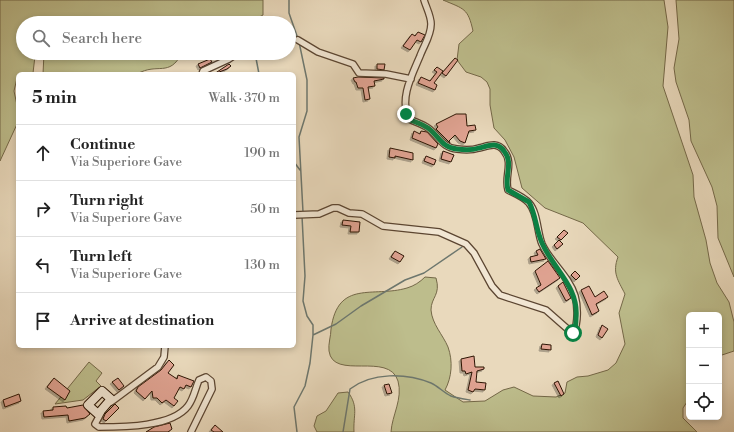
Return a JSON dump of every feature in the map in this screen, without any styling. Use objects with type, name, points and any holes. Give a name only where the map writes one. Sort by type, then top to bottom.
[{"type":"street","points":[[296,215],[319,214],[333,208],[338,208],[349,213],[362,214],[383,226],[439,232],[466,244],[474,253],[486,276],[500,295],[546,310],[573,333],[576,329],[577,310],[575,295],[565,278],[551,260],[542,242],[529,202],[508,190],[506,184],[509,166],[508,156],[503,149],[496,145],[488,145],[479,148],[450,148],[443,145],[428,128],[408,119],[406,114],[405,94],[430,36],[431,22],[424,0]]},
{"type":"street","points":[[298,40],[318,52],[353,64],[359,73],[386,74],[411,79]]},
{"type":"street","points":[[203,72],[227,60]]},
{"type":"street","points":[[164,348],[164,357],[158,367],[114,399],[98,415],[95,424],[99,427],[142,424],[160,421],[178,415],[184,411],[192,400],[199,380],[206,377],[211,381],[212,389],[192,432]]},
{"type":"green space","points":[[0,0],[263,0],[263,15],[261,16],[16,16],[16,60],[35,60],[33,72],[16,72],[14,91],[16,100],[16,126],[0,161]]},
{"type":"green space","points":[[443,0],[664,0],[668,27],[663,86],[693,175],[694,197],[706,240],[710,263],[717,283],[729,302],[734,322],[734,351],[722,355],[722,312],[686,312],[686,404],[683,408],[683,418],[697,432],[391,432],[399,394],[398,381],[393,372],[384,368],[373,366],[350,366],[340,364],[333,360],[329,351],[331,329],[335,313],[341,303],[349,297],[359,294],[394,291],[407,288],[417,284],[425,277],[436,278],[437,292],[432,302],[431,310],[436,325],[448,347],[451,358],[451,369],[445,390],[463,402],[485,401],[503,390],[514,387],[533,396],[556,397],[565,393],[567,382],[577,377],[588,376],[608,370],[616,363],[625,344],[619,313],[625,294],[616,272],[618,257],[583,223],[545,208],[522,188],[514,157],[505,140],[494,128],[490,105],[490,89],[487,82],[481,77],[466,72],[457,60],[459,44],[473,31],[467,13]]},
{"type":"green space","points":[[676,0],[734,0],[734,277],[718,238],[717,206],[712,187],[691,141],[689,120],[676,82],[674,68],[679,39]]},
{"type":"green space","points":[[44,60],[178,60],[168,67],[151,69],[142,72],[43,72]]},
{"type":"green space","points":[[89,362],[102,373],[96,381],[101,386],[83,400],[55,404]]},
{"type":"green space","points":[[348,392],[353,402],[355,411],[354,432],[317,432],[314,426],[317,416],[326,411],[338,393]]},
{"type":"building","points":[[418,32],[425,35],[421,42],[417,40],[410,50],[403,46],[412,34],[415,36]]},
{"type":"building","points":[[455,58],[458,60],[446,76],[442,73]]},
{"type":"building","points":[[208,60],[211,60],[212,62],[200,68],[198,64]]},
{"type":"building","points":[[229,64],[231,66],[227,69],[217,72]]},
{"type":"building","points":[[377,64],[385,64],[384,70],[377,69]]},
{"type":"building","points":[[437,67],[443,71],[434,83],[437,85],[435,90],[418,83],[421,77],[430,81],[437,72],[434,70]]},
{"type":"building","points":[[353,78],[384,79],[374,81],[375,86],[368,87],[370,99],[365,100],[363,88],[358,88]]},
{"type":"building","points":[[456,114],[466,114],[467,126],[475,125],[476,130],[469,131],[465,143],[460,141],[455,135],[449,141],[450,143],[436,129],[438,127],[436,124]]},
{"type":"building","points":[[414,131],[420,134],[421,131],[427,132],[438,144],[436,148],[412,138]]},
{"type":"building","points":[[390,148],[413,153],[413,160],[395,156],[395,158],[389,157]]},
{"type":"building","points":[[443,151],[454,155],[451,162],[441,159]]},
{"type":"building","points":[[426,156],[436,160],[434,165],[424,161]]},
{"type":"building","points":[[343,220],[360,222],[359,232],[350,232],[351,226],[342,225]]},
{"type":"building","points":[[564,230],[568,233],[561,240],[557,237]]},
{"type":"building","points":[[559,240],[563,244],[557,249],[554,245]]},
{"type":"building","points":[[540,249],[546,259],[531,262],[530,257],[538,255],[536,251]]},
{"type":"building","points":[[395,251],[404,256],[400,262],[391,257]]},
{"type":"building","points":[[548,261],[560,278],[539,292],[536,288],[541,285],[535,271]]},
{"type":"building","points":[[575,271],[580,276],[576,280],[571,275]]},
{"type":"building","points":[[563,282],[571,298],[566,301],[558,286]]},
{"type":"building","points":[[589,286],[595,297],[604,291],[608,297],[596,304],[599,311],[592,315],[581,290]]},
{"type":"building","points":[[602,325],[608,329],[602,338],[598,335]]},
{"type":"building","points":[[542,344],[551,345],[551,350],[541,349]]},
{"type":"building","points":[[474,356],[475,367],[484,367],[484,369],[477,371],[476,382],[486,383],[485,390],[475,389],[473,392],[468,390],[472,372],[466,374],[465,371],[462,371],[461,359]]},
{"type":"building","points":[[169,360],[174,365],[168,373],[177,379],[178,375],[194,381],[191,387],[186,385],[184,389],[180,387],[174,398],[178,401],[174,406],[166,400],[162,403],[157,398],[153,398],[152,391],[145,399],[136,391],[138,387],[161,370]]},
{"type":"building","points":[[54,378],[70,391],[65,400],[47,387]]},
{"type":"building","points":[[118,378],[124,386],[119,390],[112,382]]},
{"type":"building","points":[[558,381],[564,394],[561,396],[554,383]]},
{"type":"building","points":[[389,384],[392,393],[387,394],[384,385]]},
{"type":"building","points":[[19,394],[21,401],[5,407],[3,400]]},
{"type":"building","points":[[115,404],[119,408],[106,421],[103,419],[105,414]]},
{"type":"building","points":[[83,405],[90,414],[85,418],[69,421],[68,415],[44,417],[43,411],[53,410],[53,407],[66,406],[67,408]]},
{"type":"building","points":[[170,423],[172,429],[168,432],[146,432],[154,427]]},
{"type":"building","points":[[215,425],[223,432],[214,432],[211,430]]},
{"type":"waterway","points":[[289,0],[290,16]]},
{"type":"waterway","points":[[296,33],[298,39]]},
{"type":"waterway","points":[[299,42],[307,80],[307,111],[299,137],[303,212]]},
{"type":"waterway","points":[[256,60],[259,72]]},
{"type":"waterway","points":[[296,165],[300,170]]},
{"type":"waterway","points":[[297,432],[294,407],[305,386],[310,363],[313,335],[313,325],[307,316],[303,301],[305,276],[302,216]]},
{"type":"waterway","points":[[313,335],[336,324],[361,306],[405,280],[424,273],[462,247]]},
{"type":"waterway","points":[[343,432],[350,389],[368,379],[389,376],[411,377],[431,383],[451,396],[470,400]]},
{"type":"route","points":[[406,114],[408,119],[428,128],[443,145],[450,148],[458,150],[496,145],[503,149],[508,156],[509,166],[506,184],[508,190],[529,202],[542,242],[551,260],[565,278],[575,295],[577,310],[576,329],[573,333]]}]
